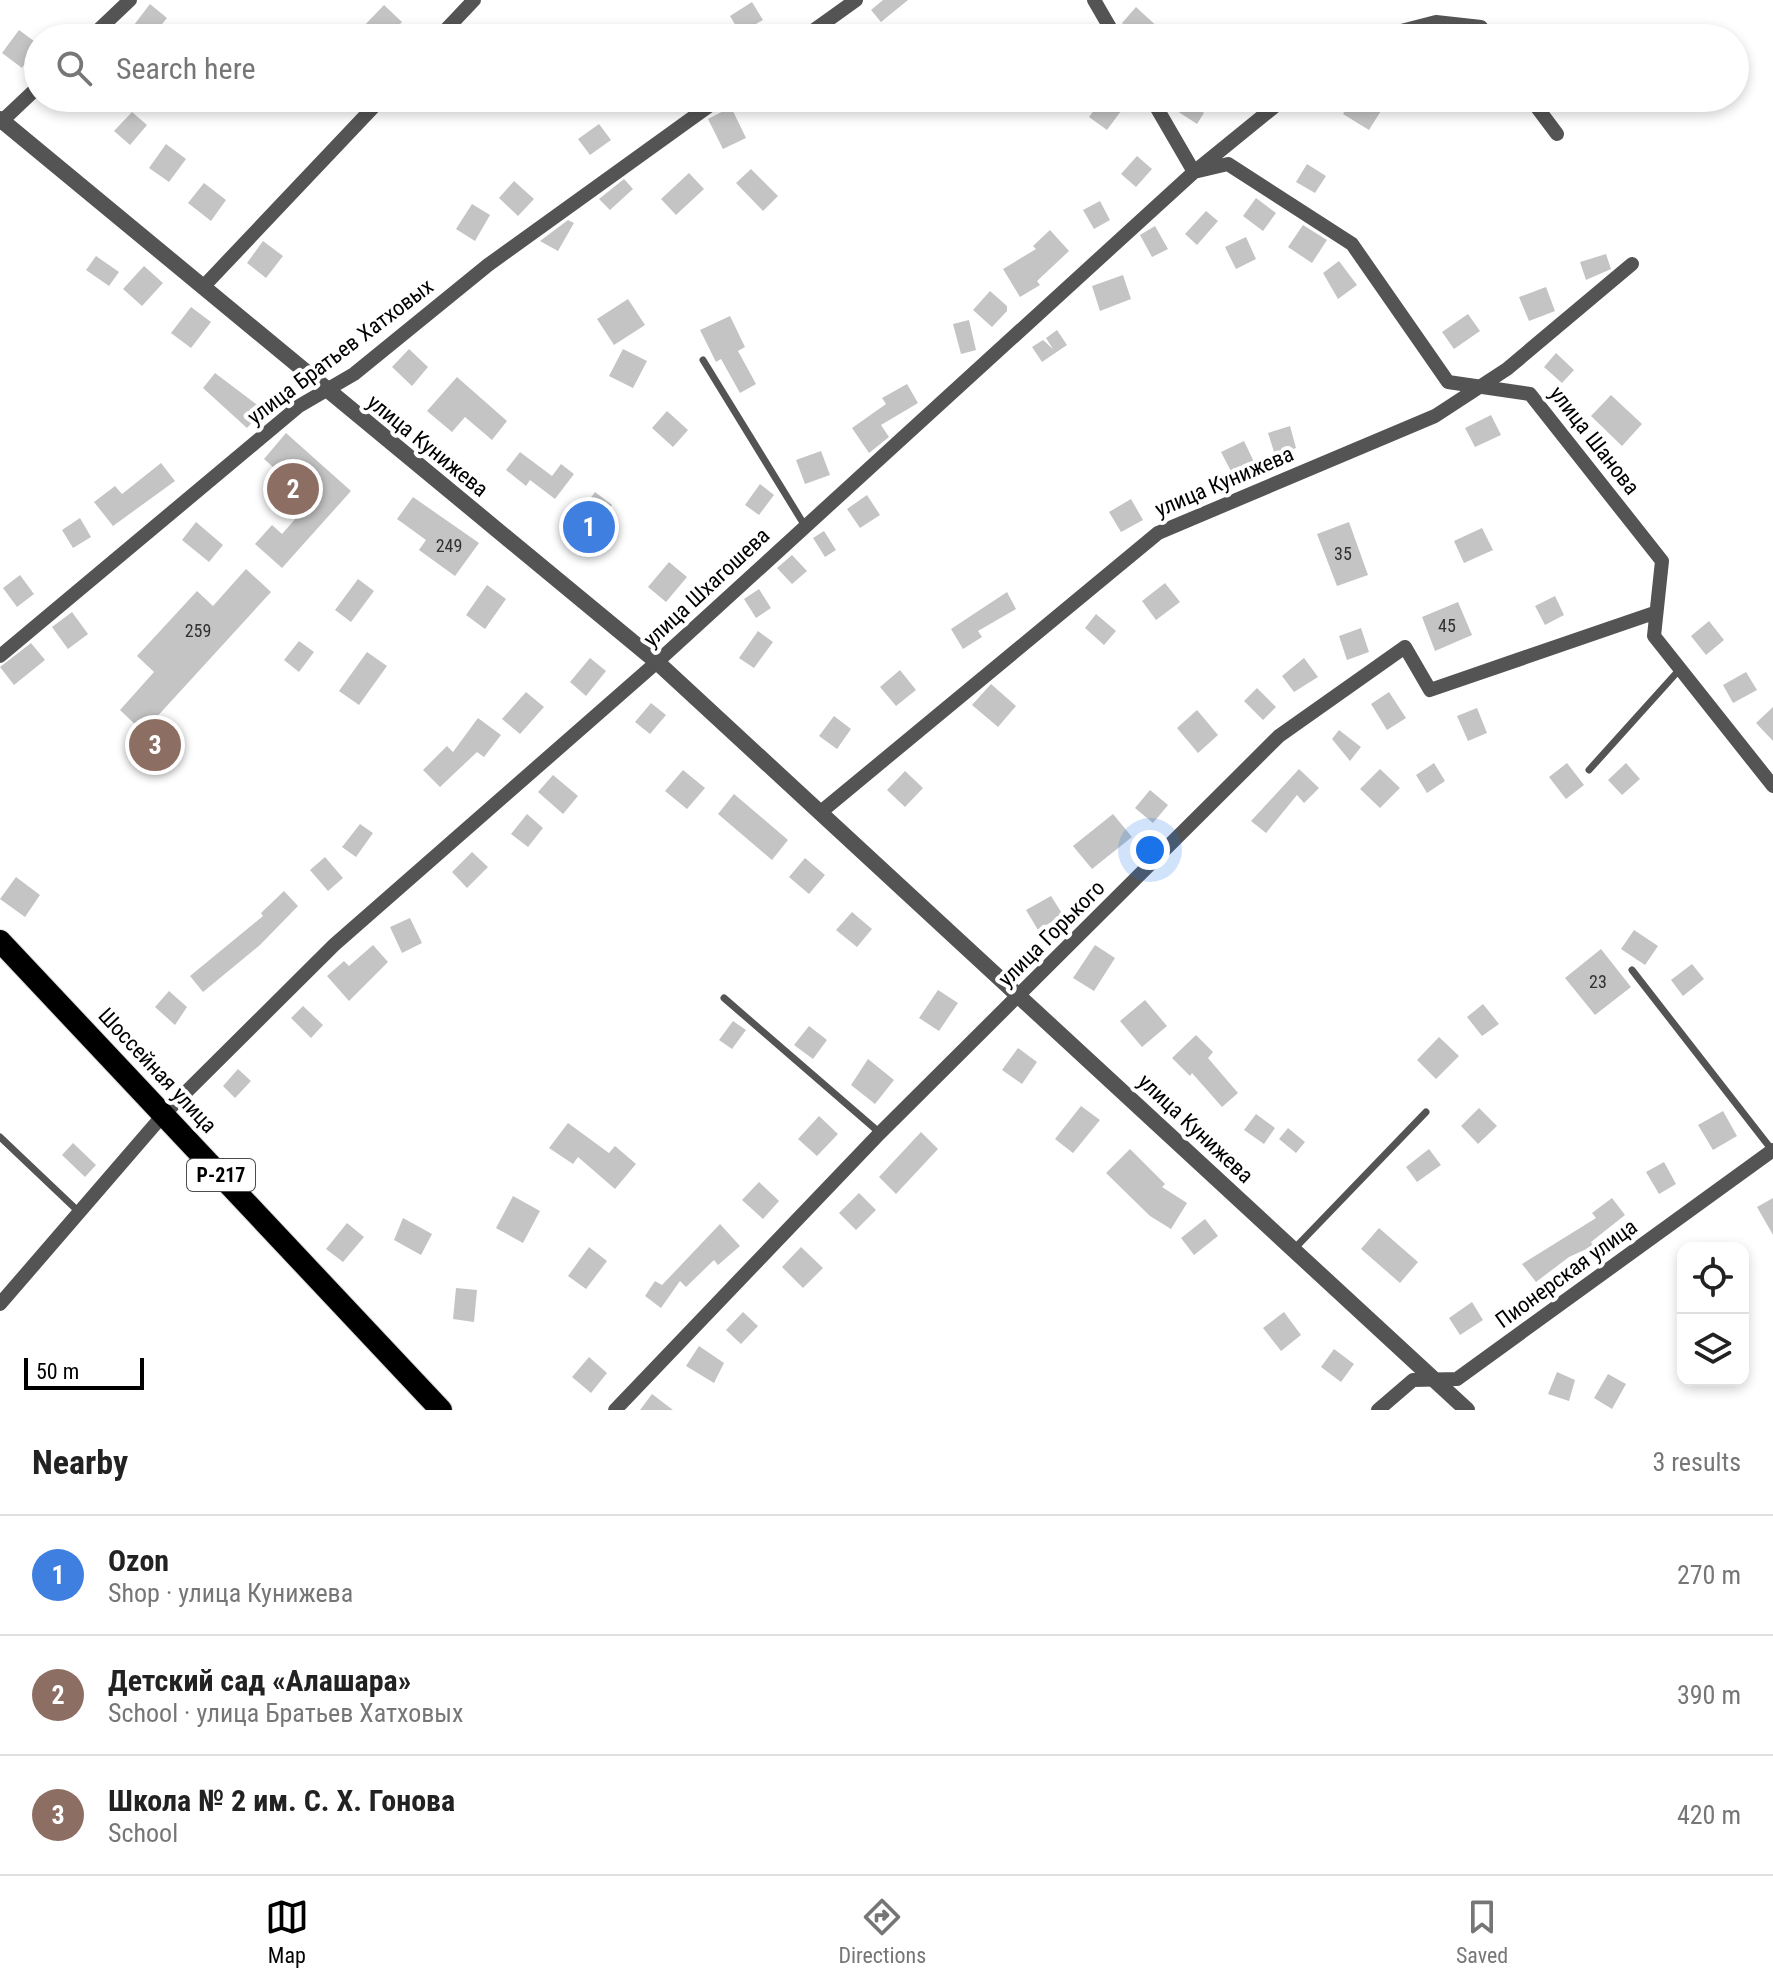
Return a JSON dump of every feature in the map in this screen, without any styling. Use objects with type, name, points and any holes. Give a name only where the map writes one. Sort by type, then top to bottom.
[{"type":"highway","name":"Шоссейная улица","points":[[0,941],[441,1410]]},
{"type":"street","points":[[105,24],[130,0]]},
{"type":"street","points":[[451,24],[474,0]]},
{"type":"street","points":[[823,24],[856,0]]},
{"type":"street","points":[[1094,0],[1108,24]]},
{"type":"street","points":[[1428,24],[1454,24]]},
{"type":"street","points":[[1,121],[24,100]]},
{"type":"street","points":[[204,286],[369,112]]},
{"type":"street","name":"улица Братьев Хатховых","points":[[0,656],[299,406],[354,374],[488,265],[701,112]]},
{"type":"street","points":[[1159,112],[1194,172]]},
{"type":"street","name":"улица Шхагошева","points":[[0,1304],[164,1114],[334,945],[657,662],[1194,172],[1268,112]]},
{"type":"street","points":[[1540,112],[1557,134]]},
{"type":"street","name":"улица Кунижева","points":[[1,121],[657,662],[822,811],[1467,1410]]},
{"type":"street","name":"улица Шанова","points":[[1194,172],[1228,164],[1352,244],[1448,382],[1530,394],[1662,561],[1654,613],[1654,636],[1773,786]]},
{"type":"street","name":"улица Кунижева","points":[[822,811],[1158,533],[1435,416],[1507,369],[1632,264]]},
{"type":"street","name":"улица Горького","points":[[615,1410],[880,1133],[1279,736],[1405,647],[1430,690],[1654,613]]},
{"type":"street","name":"Пионерская улица","points":[[1378,1410],[1413,1380],[1457,1379],[1773,1150]]},
{"type":"lane","points":[[703,360],[805,526]]},
{"type":"lane","points":[[1589,770],[1680,669]]},
{"type":"lane","points":[[1632,970],[1773,1150]]},
{"type":"lane","points":[[724,998],[880,1133]]},
{"type":"lane","points":[[1294,1249],[1426,1112]]},
{"type":"lane","points":[[0,1137],[79,1212]]},
{"type":"building","points":[[883,0],[908,0],[881,22],[871,10]]},
{"type":"building","points":[[752,2],[763,20],[756,24],[735,24],[730,16]]},
{"type":"building","points":[[150,4],[167,18],[162,24],[135,24]]},
{"type":"building","points":[[384,5],[402,22],[400,24],[366,24]]},
{"type":"building","points":[[1136,7],[1154,24],[1123,24]]},
{"type":"building","points":[[19,30],[24,34],[22,68],[2,53]]},
{"type":"building","points":[[132,112],[147,125],[130,145],[114,131]]},
{"type":"building","points":[[721,112],[733,112],[746,138],[723,149],[708,119]]},
{"type":"building","points":[[1093,112],[1120,112],[1107,130],[1089,117]]},
{"type":"building","points":[[1179,112],[1203,112],[1197,124]]},
{"type":"building","points":[[1344,112],[1380,112],[1369,130]]},
{"type":"building","points":[[599,124],[611,140],[590,155],[578,139]]},
{"type":"building","points":[[166,144],[186,159],[169,182],[149,168]]},
{"type":"building","points":[[1137,156],[1152,169],[1136,187],[1121,174]]},
{"type":"building","points":[[1307,164],[1326,176],[1315,193],[1296,182]]},
{"type":"building","points":[[751,169],[778,196],[763,211],[736,183]]},
{"type":"building","points":[[689,173],[704,189],[676,215],[661,199]]},
{"type":"building","points":[[624,179],[633,189],[610,210],[599,199]]},
{"type":"building","points":[[514,181],[534,199],[518,216],[499,198]]},
{"type":"building","points":[[204,183],[226,200],[211,221],[188,203]]},
{"type":"building","points":[[1256,198],[1276,213],[1263,231],[1243,216]]},
{"type":"building","points":[[1100,201],[1110,220],[1094,229],[1083,210]]},
{"type":"building","points":[[472,204],[490,215],[475,241],[456,229]]},
{"type":"building","points":[[1206,211],[1218,221],[1197,245],[1185,234]]},
{"type":"building","points":[[568,220],[574,223],[558,251],[540,241]]},
{"type":"building","points":[[1303,225],[1327,240],[1312,263],[1288,247]]},
{"type":"building","points":[[1155,226],[1168,249],[1152,257],[1140,235]]},
{"type":"building","points":[[1050,230],[1069,251],[1037,281],[1040,285],[1020,297],[1003,269],[1036,249],[1033,246]]},
{"type":"building","points":[[1246,237],[1256,259],[1236,269],[1225,247]]},
{"type":"building","points":[[263,241],[283,256],[266,278],[247,263]]},
{"type":"building","points":[[1606,254],[1611,269],[1586,280],[1580,262]]},
{"type":"building","points":[[96,256],[119,272],[109,286],[86,270]]},
{"type":"building","points":[[1339,261],[1357,285],[1338,299],[1323,273]]},
{"type":"building","points":[[144,266],[163,283],[142,306],[123,289]]},
{"type":"building","points":[[1123,275],[1131,299],[1100,311],[1092,286]]},
{"type":"building","points":[[1546,287],[1555,311],[1529,321],[1519,297]]},
{"type":"building","points":[[990,291],[1007,306],[1007,311],[992,327],[973,310]]},
{"type":"building","points":[[628,299],[645,325],[614,345],[597,319]]},
{"type":"building","points":[[191,307],[211,322],[191,348],[171,333]]},
{"type":"building","points":[[1468,314],[1480,331],[1454,349],[1442,332]]},
{"type":"building","points":[[730,316],[745,347],[738,351],[756,384],[740,393],[721,359],[716,362],[700,330]]},
{"type":"building","points":[[969,320],[976,350],[961,354],[953,324]]},
{"type":"building","points":[[1057,330],[1067,345],[1042,362],[1032,347],[1043,340],[1053,349],[1046,338]]},
{"type":"building","points":[[409,349],[428,367],[412,386],[392,367]]},
{"type":"building","points":[[623,349],[647,361],[633,388],[609,376]]},
{"type":"building","points":[[1556,353],[1574,370],[1562,383],[1544,367]]},
{"type":"building","points":[[215,373],[264,410],[247,428],[203,388]]},
{"type":"building","points":[[457,377],[507,421],[492,440],[465,417],[452,432],[427,411]]},
{"type":"building","points":[[907,384],[918,403],[881,425],[889,437],[869,453],[852,428],[886,404],[882,398]]},
{"type":"building","points":[[1611,395],[1642,424],[1622,446],[1591,416]]},
{"type":"building","points":[[667,411],[688,430],[673,447],[652,428]]},
{"type":"building","points":[[1491,415],[1501,435],[1475,447],[1465,428]]},
{"type":"building","points":[[1290,426],[1296,448],[1275,455],[1268,433]]},
{"type":"building","points":[[286,433],[351,491],[282,568],[255,544],[272,525],[282,534],[311,501],[264,459]]},
{"type":"building","points":[[1244,441],[1255,464],[1233,475],[1221,452]]},
{"type":"building","points":[[821,451],[830,475],[805,484],[796,460]]},
{"type":"building","points":[[520,452],[552,476],[561,464],[574,474],[555,499],[530,480],[526,486],[506,470]]},
{"type":"building","points":[[161,463],[175,481],[113,526],[94,502],[115,486],[122,494]]},
{"type":"building","points":[[760,484],[774,495],[759,515],[745,505]]},
{"type":"building","points":[[595,492],[612,505],[591,533],[574,521]]},
{"type":"building","points":[[867,495],[880,515],[860,528],[847,509]]},
{"type":"building","points":[[413,497],[479,543],[455,576],[419,550],[426,540],[397,519]]},
{"type":"building","points":[[1131,499],[1143,520],[1121,532],[1109,512]]},
{"type":"building","points":[[80,518],[91,537],[73,548],[62,530]]},
{"type":"building","points":[[196,522],[223,545],[209,562],[182,540]]},
{"type":"building","points":[[1349,522],[1368,575],[1337,586],[1317,534]]},
{"type":"building","points":[[1482,528],[1493,550],[1464,563],[1454,541]]},
{"type":"building","points":[[824,531],[836,550],[825,557],[813,538]]},
{"type":"building","points":[[792,555],[807,571],[792,584],[777,568]]},
{"type":"building","points":[[669,562],[687,577],[666,602],[648,587]]},
{"type":"building","points":[[246,569],[271,592],[143,732],[120,710],[154,672],[137,656],[197,591],[213,606]]},
{"type":"building","points":[[20,575],[34,594],[17,607],[3,588]]},
{"type":"building","points":[[358,579],[374,591],[351,622],[335,610]]},
{"type":"building","points":[[1165,583],[1180,602],[1156,620],[1142,601]]},
{"type":"building","points":[[487,585],[506,599],[485,629],[466,615]]},
{"type":"building","points":[[759,589],[771,608],[756,618],[744,599]]},
{"type":"building","points":[[1007,592],[1016,609],[978,631],[982,637],[963,649],[951,629]]},
{"type":"building","points":[[1555,596],[1564,615],[1545,625],[1535,606]]},
{"type":"building","points":[[1458,602],[1472,635],[1435,651],[1422,617]]},
{"type":"building","points":[[72,612],[88,634],[68,649],[52,627]]},
{"type":"building","points":[[1096,614],[1116,631],[1104,645],[1085,628]]},
{"type":"building","points":[[1709,621],[1724,640],[1706,655],[1691,636]]},
{"type":"building","points":[[1361,628],[1369,652],[1347,660],[1339,636]]},
{"type":"building","points":[[758,631],[773,642],[754,668],[739,658]]},
{"type":"building","points":[[299,641],[314,652],[299,672],[284,660]]},
{"type":"building","points":[[31,643],[45,660],[14,685],[0,667]]},
{"type":"building","points":[[367,652],[387,666],[359,705],[339,691]]},
{"type":"building","points":[[590,658],[606,671],[586,696],[570,682]]},
{"type":"building","points":[[1304,658],[1318,677],[1294,692],[1282,676]]},
{"type":"building","points":[[900,670],[916,690],[896,706],[880,687]]},
{"type":"building","points":[[1746,672],[1757,690],[1733,703],[1723,685]]},
{"type":"building","points":[[991,684],[1016,706],[998,727],[972,705]]},
{"type":"building","points":[[1257,688],[1276,707],[1263,720],[1244,701]]},
{"type":"building","points":[[526,692],[544,707],[520,734],[502,719]]},
{"type":"building","points":[[1389,692],[1406,718],[1387,730],[1371,704]]},
{"type":"building","points":[[651,703],[666,715],[650,734],[635,722]]},
{"type":"building","points":[[1773,707],[1773,741],[1756,723]]},
{"type":"building","points":[[1477,708],[1487,733],[1468,741],[1457,716]]},
{"type":"building","points":[[1197,710],[1218,735],[1198,753],[1177,728]]},
{"type":"building","points":[[834,716],[851,729],[837,749],[819,736]]},
{"type":"building","points":[[478,718],[501,735],[484,757],[477,752],[440,787],[423,770],[447,746],[453,752]]},
{"type":"building","points":[[1339,730],[1361,747],[1350,761],[1332,739]]},
{"type":"building","points":[[1434,763],[1445,781],[1427,793],[1416,775]]},
{"type":"building","points":[[1567,763],[1584,785],[1566,799],[1549,777]]},
{"type":"building","points":[[1626,763],[1640,779],[1622,795],[1608,780]]},
{"type":"building","points":[[1299,769],[1319,788],[1304,803],[1297,795],[1266,833],[1251,821]]},
{"type":"building","points":[[1380,769],[1400,788],[1380,808],[1360,789]]},
{"type":"building","points":[[683,770],[705,788],[687,809],[665,791]]},
{"type":"building","points":[[905,771],[923,788],[905,807],[887,790]]},
{"type":"building","points":[[553,775],[578,796],[563,814],[538,792]]},
{"type":"building","points":[[1150,790],[1168,805],[1153,823],[1135,808]]},
{"type":"building","points":[[734,794],[788,840],[772,860],[718,814]]},
{"type":"building","points":[[527,814],[543,828],[528,847],[511,834]]},
{"type":"building","points":[[1113,814],[1132,837],[1092,869],[1073,846]]},
{"type":"building","points":[[360,824],[373,833],[356,857],[342,847]]},
{"type":"building","points":[[472,852],[488,867],[467,888],[452,872]]},
{"type":"building","points":[[325,857],[343,878],[328,891],[310,870]]},
{"type":"building","points":[[805,858],[825,875],[809,894],[789,877]]},
{"type":"building","points":[[16,877],[40,895],[25,917],[0,899]]},
{"type":"building","points":[[284,891],[298,906],[260,945],[203,992],[190,976],[263,916],[261,913]]},
{"type":"building","points":[[1051,896],[1063,915],[1038,930],[1026,910]]},
{"type":"building","points":[[852,912],[872,929],[857,947],[836,930]]},
{"type":"building","points":[[410,918],[422,943],[402,953],[390,927]]},
{"type":"building","points":[[1634,930],[1658,946],[1645,965],[1621,949]]},
{"type":"building","points":[[373,945],[388,962],[349,1001],[327,976],[344,961],[349,966]]},
{"type":"building","points":[[1095,945],[1115,958],[1094,991],[1073,978]]},
{"type":"building","points":[[1601,949],[1631,987],[1595,1015],[1565,978]]},
{"type":"building","points":[[1692,964],[1704,979],[1683,996],[1671,980]]},
{"type":"building","points":[[938,990],[958,1003],[939,1031],[919,1018]]},
{"type":"building","points":[[169,991],[187,1007],[175,1025],[155,1007]]},
{"type":"building","points":[[1145,1000],[1167,1026],[1142,1047],[1120,1021]]},
{"type":"building","points":[[1483,1004],[1499,1024],[1482,1036],[1467,1017]]},
{"type":"building","points":[[303,1006],[323,1025],[311,1038],[291,1018]]},
{"type":"building","points":[[733,1021],[746,1030],[732,1049],[719,1040]]},
{"type":"building","points":[[809,1026],[827,1040],[813,1059],[794,1045]]},
{"type":"building","points":[[1196,1035],[1213,1052],[1208,1058],[1238,1093],[1222,1107],[1192,1073],[1190,1076],[1172,1058]]},
{"type":"building","points":[[1439,1037],[1459,1056],[1436,1079],[1417,1060]]},
{"type":"building","points":[[1018,1048],[1037,1062],[1022,1084],[1002,1070]]},
{"type":"building","points":[[868,1059],[894,1080],[875,1104],[851,1085]]},
{"type":"building","points":[[238,1069],[251,1081],[235,1098],[223,1086]]},
{"type":"building","points":[[1081,1106],[1100,1120],[1073,1153],[1055,1139]]},
{"type":"building","points":[[1479,1108],[1497,1126],[1478,1144],[1461,1126]]},
{"type":"building","points":[[1723,1111],[1737,1136],[1713,1150],[1698,1125]]},
{"type":"building","points":[[1256,1114],[1275,1128],[1264,1144],[1244,1130]]},
{"type":"building","points":[[819,1116],[838,1134],[817,1156],[798,1139]]},
{"type":"building","points":[[568,1123],[609,1153],[615,1146],[636,1164],[615,1189],[578,1157],[573,1164],[549,1148]]},
{"type":"building","points":[[1288,1128],[1305,1142],[1296,1153],[1279,1139]]},
{"type":"building","points":[[921,1132],[938,1149],[896,1194],[879,1177]]},
{"type":"building","points":[[73,1143],[96,1165],[85,1177],[62,1155]]},
{"type":"building","points":[[1130,1149],[1165,1184],[1162,1187],[1187,1203],[1171,1229],[1150,1216],[1106,1173]]},
{"type":"building","points":[[1429,1149],[1441,1165],[1417,1182],[1406,1167]]},
{"type":"building","points":[[1664,1162],[1676,1184],[1659,1194],[1646,1172]]},
{"type":"building","points":[[759,1182],[779,1201],[763,1219],[742,1200]]},
{"type":"building","points":[[859,1193],[876,1210],[856,1230],[839,1213]]},
{"type":"building","points":[[513,1196],[540,1211],[523,1243],[496,1228]]},
{"type":"building","points":[[1612,1198],[1625,1215],[1591,1242],[1593,1246],[1569,1257],[1536,1282],[1522,1264],[1596,1218],[1592,1213]]},
{"type":"building","points":[[1773,1198],[1773,1235],[1757,1207]]},
{"type":"building","points":[[403,1218],[432,1234],[421,1255],[394,1240]]},
{"type":"building","points":[[1205,1219],[1218,1236],[1194,1255],[1181,1238]]},
{"type":"building","points":[[347,1223],[364,1237],[343,1262],[326,1249]]},
{"type":"building","points":[[720,1224],[740,1246],[718,1265],[714,1260],[686,1287],[680,1281],[661,1308],[645,1296],[655,1281],[662,1285]]},
{"type":"building","points":[[1379,1228],[1418,1262],[1400,1283],[1361,1249]]},
{"type":"building","points":[[589,1247],[607,1261],[586,1289],[568,1276]]},
{"type":"building","points":[[801,1247],[823,1268],[803,1288],[782,1267]]},
{"type":"building","points":[[456,1288],[477,1290],[474,1322],[453,1319]]},
{"type":"building","points":[[1472,1302],[1483,1320],[1460,1335],[1449,1318]]},
{"type":"building","points":[[743,1312],[758,1326],[741,1344],[726,1330]]},
{"type":"building","points":[[1284,1312],[1301,1335],[1281,1351],[1263,1328]]},
{"type":"building","points":[[699,1346],[724,1363],[714,1383],[686,1366]]},
{"type":"building","points":[[1334,1349],[1354,1364],[1341,1382],[1321,1367]]},
{"type":"building","points":[[589,1357],[607,1373],[591,1393],[572,1377]]},
{"type":"building","points":[[1557,1372],[1575,1380],[1569,1401],[1548,1394]]},
{"type":"building","points":[[1608,1374],[1626,1384],[1612,1409],[1594,1398]]},
{"type":"building","points":[[652,1394],[673,1410],[640,1410]]},
{"type":"place","name":"Детский сад «Алашара»","points":[[293,489]]},
{"type":"place","name":"Ozon","points":[[589,527]]},
{"type":"place","name":"Школа № 2 им. С. Х. Гонова","points":[[155,745]]}]
